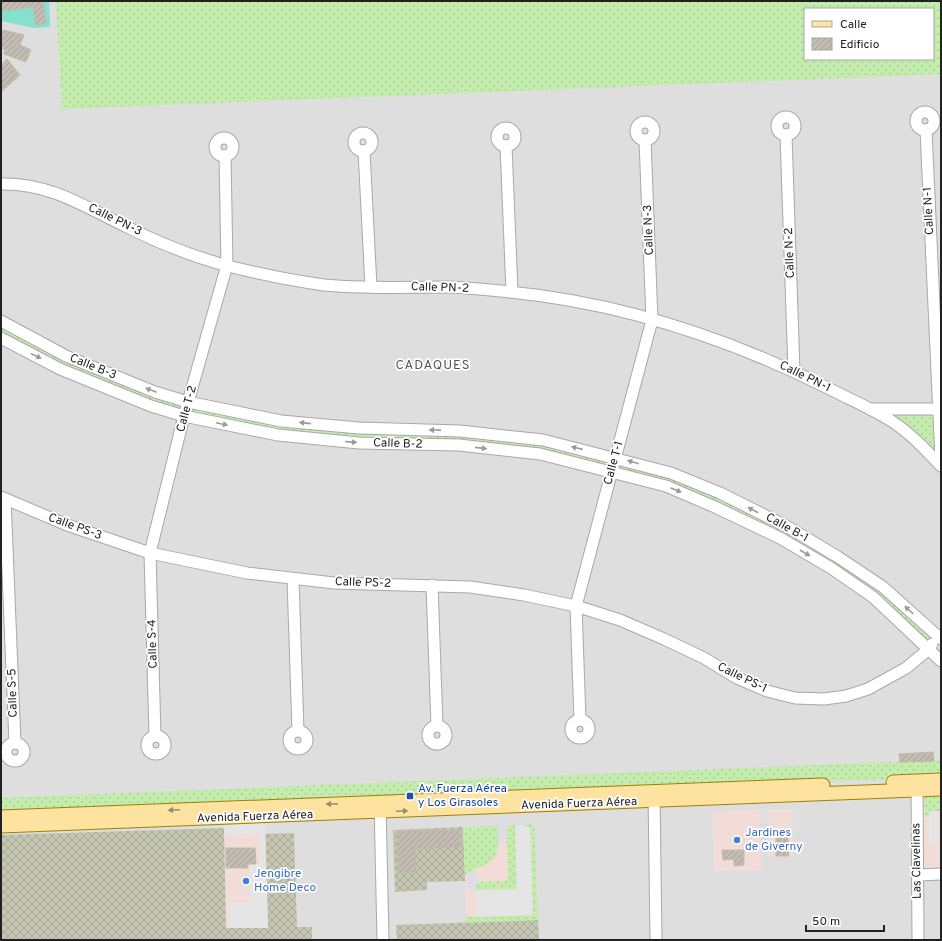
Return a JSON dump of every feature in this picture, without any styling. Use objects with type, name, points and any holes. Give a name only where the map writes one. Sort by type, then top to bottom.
[{"type":"main road","name":"Avenida Fuerza Aérea","points":[[917,786],[941,780]]},
{"type":"main road","name":"Avenida Fuerza Aérea","points":[[1,826],[380,807],[654,796],[917,786],[941,789]]},
{"type":"main road","name":"Avenida Fuerza Aérea","points":[[1,817],[380,807]]},
{"type":"street","name":"Calle N-1","points":[[926,130],[941,460]]},
{"type":"street","name":"Calle N-2","points":[[786,135],[794,371]]},
{"type":"street","name":"Calle N-3","points":[[645,140],[652,320]]},
{"type":"street","points":[[506,146],[512,292]]},
{"type":"street","points":[[364,151],[371,287]]},
{"type":"street","name":"Calle T-2","points":[[150,553],[184,416],[227,265],[225,156]]},
{"type":"street","name":"Calle PN-3","points":[[1,184],[34,186],[52,190],[136,231],[178,249],[227,265]]},
{"type":"street","name":"Calle PN-2","points":[[227,265],[274,277],[310,282],[371,287],[448,287],[512,292],[612,309],[652,320]]},
{"type":"street","name":"Calle PN-1","points":[[652,320],[696,332],[794,371],[893,422],[922,446],[941,466]]},
{"type":"street","name":"Calle T-1","points":[[580,720],[576,606],[652,320]]},
{"type":"street","name":"Calle B-3","points":[[1,322],[73,359],[156,392],[188,402]]},
{"type":"street","points":[[12,344],[20,332]]},
{"type":"street","name":"Calle B-3","points":[[1,338],[60,369],[151,406],[184,416]]},
{"type":"street","name":"Calle B-2","points":[[188,402],[281,421],[360,428],[460,431],[543,440],[615,457]]},
{"type":"street","points":[[869,409],[938,409]]},
{"type":"street","name":"Calle B-2","points":[[184,416],[278,435],[359,443],[459,445],[540,454],[612,471]]},
{"type":"street","name":"Calle B-1","points":[[615,457],[671,472],[720,493],[788,527],[838,557],[883,587],[940,635]]},
{"type":"street","name":"Calle B-1","points":[[612,471],[666,486],[715,507],[780,538],[831,568],[873,596],[941,661]]},
{"type":"street","name":"Calle PS-3","points":[[3,498],[67,525],[150,553]]},
{"type":"street","name":"Calle S-5","points":[[3,498],[15,743]]},
{"type":"street","points":[[780,538],[788,527]]},
{"type":"street","name":"Calle PS-2","points":[[150,553],[247,573],[292,579],[334,583],[470,587],[524,595],[576,606]]},
{"type":"street","name":"Calle S-4","points":[[150,553],[155,736]]},
{"type":"street","points":[[292,579],[298,731]]},
{"type":"street","points":[[432,585],[437,726]]},
{"type":"street","name":"Calle PS-1","points":[[576,606],[620,620],[664,638],[704,658],[737,678],[767,691],[795,698],[824,699],[846,696],[868,689],[906,668],[929,649]]},
{"type":"street","points":[[929,649],[940,635]]},
{"type":"street","name":"Las Clavelinas","points":[[917,786],[918,940]]},
{"type":"street","points":[[654,796],[656,940]]},
{"type":"street","points":[[380,807],[383,940]]},
{"type":"street","points":[[918,875],[941,874]]},
{"type":"shaded area","points":[[1,1],[941,1],[941,940],[1,940]]},
{"type":"shaded area","points":[[941,789],[941,874],[918,875],[917,790]]},
{"type":"shaded area","points":[[768,809],[792,809],[793,857],[769,857]]},
{"type":"shaded area","name":"Jardines de Giverny","points":[[760,810],[761,870],[714,871],[713,811]]},
{"type":"shaded area","points":[[929,811],[939,811],[939,840],[929,846]]},
{"type":"shaded area","points":[[506,817],[507,839],[498,844],[498,818]]},
{"type":"shaded area","points":[[265,820],[268,928],[230,928],[230,903],[250,902],[249,865],[260,865],[259,834],[224,835],[224,821]]},
{"type":"shaded area","points":[[515,825],[517,889],[475,890],[476,917],[466,917],[465,875],[489,862],[496,856],[498,851],[498,826]]},
{"type":"shaded area","points":[[515,825],[525,825],[525,827],[530,827],[533,915],[476,917],[475,890],[517,889]]},
{"type":"shaded area","points":[[463,827],[465,881],[427,882],[427,890],[395,892],[393,830]]},
{"type":"shaded area","points":[[224,828],[226,928],[268,927],[265,834],[294,833],[297,927],[312,927],[312,940],[1,940],[1,835]]},
{"type":"shaded area","points":[[294,833],[297,927],[226,928],[224,835]]},
{"type":"shaded area","points":[[473,870],[480,882],[476,885],[475,890],[468,890],[467,874]]},
{"type":"shaded area","points":[[538,920],[539,940],[397,940],[396,925]]},
{"type":"green space","points":[[1,1],[49,1],[50,27],[34,28],[1,21]]},
{"type":"green space","points":[[56,1],[941,1],[941,74],[62,109]]},
{"type":"green space","points":[[1,321],[155,392],[281,421],[543,440],[671,473],[838,557],[938,636],[929,649],[831,568],[666,486],[540,454],[359,443],[184,416],[1,338]]},
{"type":"green space","points":[[869,409],[938,409],[941,460]]},
{"type":"green space","points":[[941,760],[941,777],[1,814],[1,798]]},
{"type":"green space","points":[[941,794],[941,811],[929,811],[929,817],[925,817],[924,798],[927,796]]},
{"type":"green space","points":[[534,824],[538,920],[466,923],[466,917],[533,915],[530,827],[525,827],[525,825]]},
{"type":"green space","points":[[515,825],[517,889],[475,890],[476,885],[480,882],[508,881],[506,826]]},
{"type":"green space","points":[[498,826],[498,847],[494,858],[465,875],[463,827]]},
{"type":"building","points":[[1,1],[43,1],[46,23],[36,25],[33,7],[1,11]]},
{"type":"building","points":[[3,30],[24,35],[20,45],[31,50],[26,62],[4,54],[5,49],[1,49]]},
{"type":"building","points":[[7,59],[20,75],[1,92],[1,65]]},
{"type":"building","points":[[933,752],[934,761],[900,762],[899,754]]},
{"type":"building","points":[[459,830],[460,847],[415,849],[416,872],[399,873],[397,832]]},
{"type":"building","points":[[776,838],[788,838],[789,856],[776,856]]},
{"type":"building","points":[[226,848],[255,848],[256,864],[248,864],[248,868],[226,868]]},
{"type":"building","points":[[722,850],[744,850],[744,865],[734,866],[734,859],[723,860]]},
{"type":"place","name":"Av. Fuerza Aérea y Los Girasoles","points":[[410,796]]},
{"type":"place","name":"Jardines de Giverny","points":[[737,840]]},
{"type":"place","name":"Jengibre Home Deco","points":[[246,881]]},
{"type":"district","name":"CADAQUES","points":[[433,366]]}]
